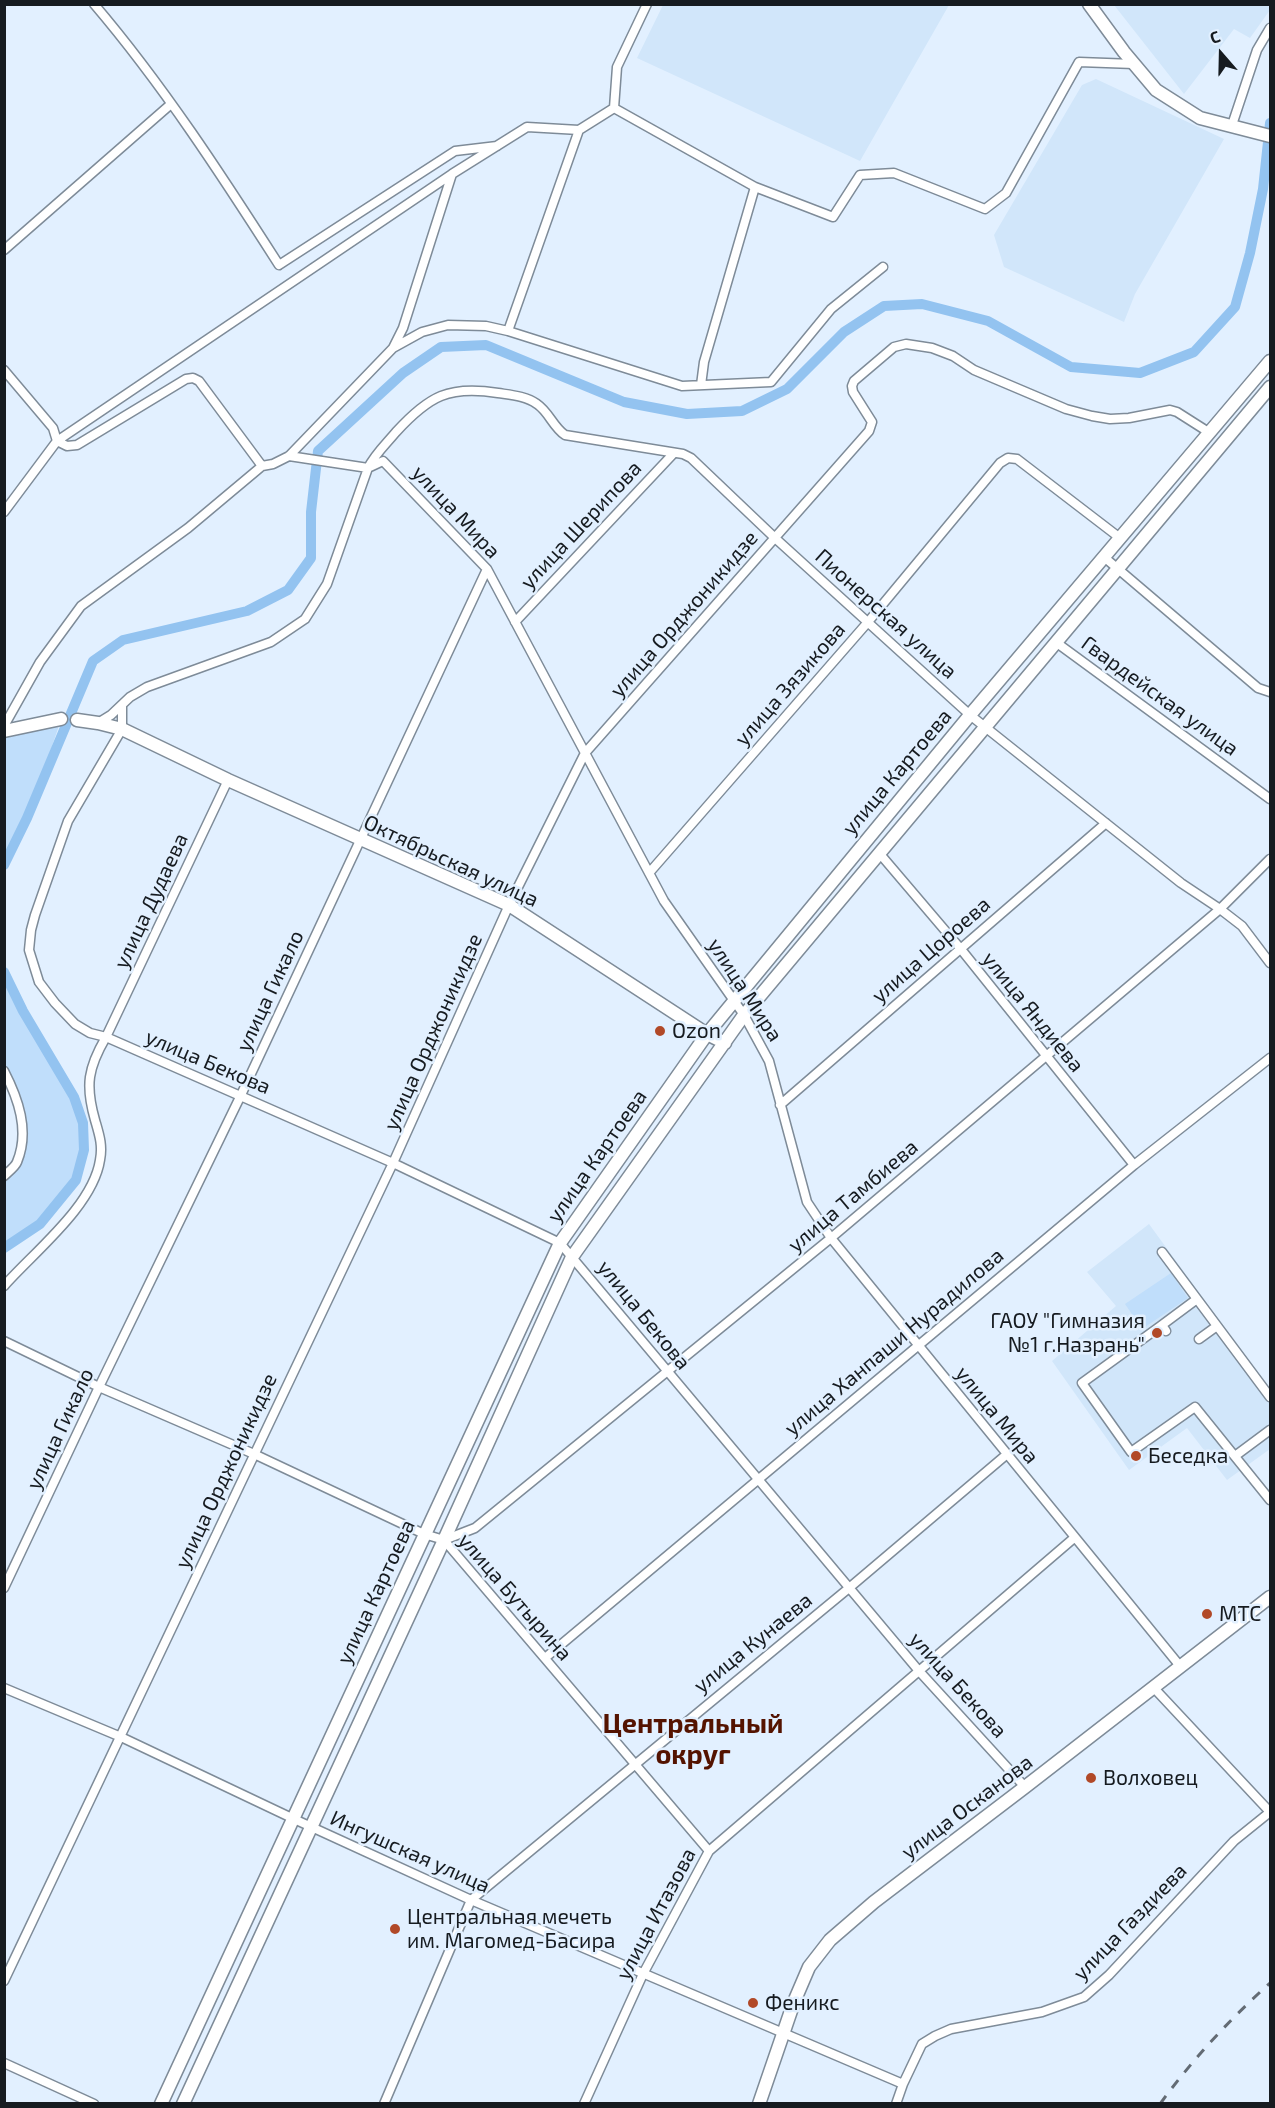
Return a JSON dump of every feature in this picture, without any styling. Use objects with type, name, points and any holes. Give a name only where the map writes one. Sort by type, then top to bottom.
[{"type":"main road","points":[[1089,4],[1155,90],[1200,118],[1232,124],[1270,136]]},
{"type":"main road","name":"улица Картоева","points":[[160,2103],[294,1820],[560,1243],[707,1034],[735,999],[970,715],[1270,361]]},
{"type":"main road","name":"улица Картоева","points":[[183,2103],[444,1540],[572,1257],[744,1015],[1270,387]]},
{"type":"main road","points":[[4,731],[61,719]]},
{"type":"main road","name":"Октябрьская улица","points":[[77,720],[122,729],[228,780],[509,905],[707,1034],[725,1043]]},
{"type":"main road","name":"улица Осканова","points":[[759,2103],[783,2032],[809,1967],[830,1940],[874,1902],[1270,1597]]},
{"type":"street","points":[[94,4],[171,104],[279,265],[455,151],[497,146]]},
{"type":"street","points":[[614,108],[616,67],[647,4]]},
{"type":"street","points":[[1232,124],[1257,50],[1270,28]]},
{"type":"street","points":[[614,108],[755,187],[833,217],[860,175],[894,172],[985,208],[1006,194],[1079,62],[1134,64]]},
{"type":"street","points":[[4,250],[171,104]]},
{"type":"street","points":[[4,512],[57,441],[452,174],[527,127],[579,130],[614,108]]},
{"type":"street","points":[[508,331],[579,130]]},
{"type":"street","points":[[393,348],[403,328],[452,174]]},
{"type":"street","points":[[701,385],[704,362],[755,187]]},
{"type":"street","points":[[4,726],[40,662],[81,606],[189,528],[262,466],[273,464],[289,456],[393,348],[422,332],[448,325],[486,326],[682,386],[771,382],[831,309],[883,267]]},
{"type":"street","name":"улица Орджоникидзе","points":[[4,1981],[393,1163],[509,905],[585,753],[869,431],[872,422],[853,392],[854,381],[900,345],[932,348],[953,356],[974,370],[1066,409],[1092,417],[1129,418],[1170,410],[1210,433]]},
{"type":"street","points":[[4,370],[52,428],[57,441],[67,446],[77,445],[186,379],[193,378],[199,381],[262,466]]},
{"type":"street","name":"Пионерская улица","points":[[368,468],[414,412],[438,396],[476,389],[528,399],[538,404],[559,431],[565,435],[683,454],[691,458],[775,538],[970,715],[1180,883],[1242,926],[1270,963]]},
{"type":"street","name":"улица Шерипова","points":[[515,622],[673,454]]},
{"type":"street","name":"улица Мира","points":[[289,456],[368,468],[383,461],[487,569],[663,901],[735,999],[769,1061],[807,1202],[831,1238],[917,1345],[1180,1666]]},
{"type":"street","name":"улица Зязикова","points":[[649,873],[868,622],[1000,463],[1008,459],[1017,459],[1120,538]]},
{"type":"street","points":[[98,723],[130,697],[147,687],[271,642],[305,619],[327,584],[368,468]]},
{"type":"street","points":[[1104,557],[1258,688],[1270,692]]},
{"type":"street","name":"улица Гикало","points":[[4,1588],[241,1095],[487,569]]},
{"type":"street","name":"Гвардейская улица","points":[[1057,644],[1270,799]]},
{"type":"street","points":[[122,705],[122,729]]},
{"type":"street","name":"улица Бекова","points":[[122,729],[68,821],[31,930],[29,950],[39,982],[55,1003],[75,1024],[90,1033],[106,1037],[241,1095],[393,1163],[560,1243],[919,1671],[1025,1787]]},
{"type":"street","name":"улица Дудаева","points":[[4,1286],[65,1223],[87,1194],[100,1162],[102,1142],[89,1096],[89,1076],[94,1057],[106,1037],[228,780]]},
{"type":"street","name":"улица Цороева","points":[[780,1105],[1106,823]]},
{"type":"street","name":"улица Яндиева","points":[[880,855],[960,948],[1134,1165]]},
{"type":"street","name":"улица Тамбиева","points":[[444,1540],[475,1528],[831,1238],[1220,909],[1270,859]]},
{"type":"street","name":"улица Ханпаши Нурадилова","points":[[544,1658],[1134,1165],[1270,1058]]},
{"type":"street","points":[[4,1071],[18,1099],[23,1135],[16,1163],[4,1176]]},
{"type":"street","points":[[1162,1252],[1270,1397]]},
{"type":"street","points":[[1197,1299],[1164,1328],[1082,1383],[1131,1452],[1195,1407],[1270,1500]]},
{"type":"street","points":[[1199,1339],[1217,1326]]},
{"type":"street","name":"улица Бутырина","points":[[4,1341],[99,1387],[254,1454],[424,1534],[444,1540],[709,1851]]},
{"type":"street","points":[[1235,1456],[1270,1430]]},
{"type":"street","name":"улица Кунаева","points":[[384,2103],[471,1900],[1006,1455]]},
{"type":"street","name":"улица Итазова","points":[[584,2103],[643,1974],[709,1851],[1074,1538]]},
{"type":"street","points":[[1153,1687],[1270,1812]]},
{"type":"street","name":"Ингушская улица","points":[[4,1688],[121,1737],[294,1820],[471,1900],[903,2084]]},
{"type":"street","name":"улица Газдиева","points":[[896,2103],[922,2044],[935,2036],[951,2029],[1042,2012],[1084,1997],[1109,1975],[1234,1841],[1270,1812]]},
{"type":"street","points":[[4,2063],[94,2103]]},
{"type":"shaded area","points":[[663,4],[949,5],[860,161],[637,58]]},
{"type":"shaded area","points":[[1270,4],[1270,10],[1250,38],[1234,29],[1184,94],[1114,5]]},
{"type":"shaded area","points":[[1096,79],[1224,139],[1135,294],[1124,322],[1004,267],[994,235],[1082,85]]},
{"type":"shaded area","points":[[60,723],[27,818],[5,865],[5,739],[11,734]]},
{"type":"shaded area","points":[[4,972],[23,1011],[74,1097],[83,1123],[84,1150],[76,1180],[40,1224],[5,1248],[5,1176],[16,1163],[23,1135],[5,1071]]},
{"type":"shaded area","name":"ГАОУ \"Гимназия №1 г.Назрань\"","points":[[1149,1224],[1270,1390],[1270,1449],[1227,1480],[1187,1428],[1129,1470],[1052,1361],[1116,1306],[1087,1272]]},
{"type":"shaded area","points":[[1171,1273],[1188,1298],[1142,1329],[1125,1304]]},
{"type":"waterway","points":[[4,865],[27,818],[93,661],[123,640],[247,611],[288,590],[311,558],[311,512],[318,451],[403,373],[441,347],[486,345],[624,402],[687,414],[742,411],[787,389],[844,332],[884,306],[922,304],[988,321],[1071,367],[1140,373],[1194,352],[1235,307],[1250,253],[1263,189],[1270,123]]},
{"type":"waterway","points":[[4,972],[23,1011],[74,1097],[83,1123],[84,1150],[76,1180],[40,1224],[4,1248]]},
{"type":"railway","points":[[1160,2104],[1212,2041],[1270,1983]]},
{"type":"place","name":"Ozon","points":[[660,1031]]},
{"type":"place","name":"ГАОУ \"Гимназия №1 г.Назрань\"","points":[[1157,1333]]},
{"type":"place","name":"Беседка","points":[[1136,1456]]},
{"type":"place","name":"МТС","points":[[1207,1614]]},
{"type":"place","name":"Волховец","points":[[1091,1778]]},
{"type":"place","name":"Центральная мечеть им. Магомед-Басира","points":[[395,1929]]},
{"type":"place","name":"Феникс","points":[[753,2003]]},
{"type":"district","name":"Центральный округ","points":[[693,1740]]}]
